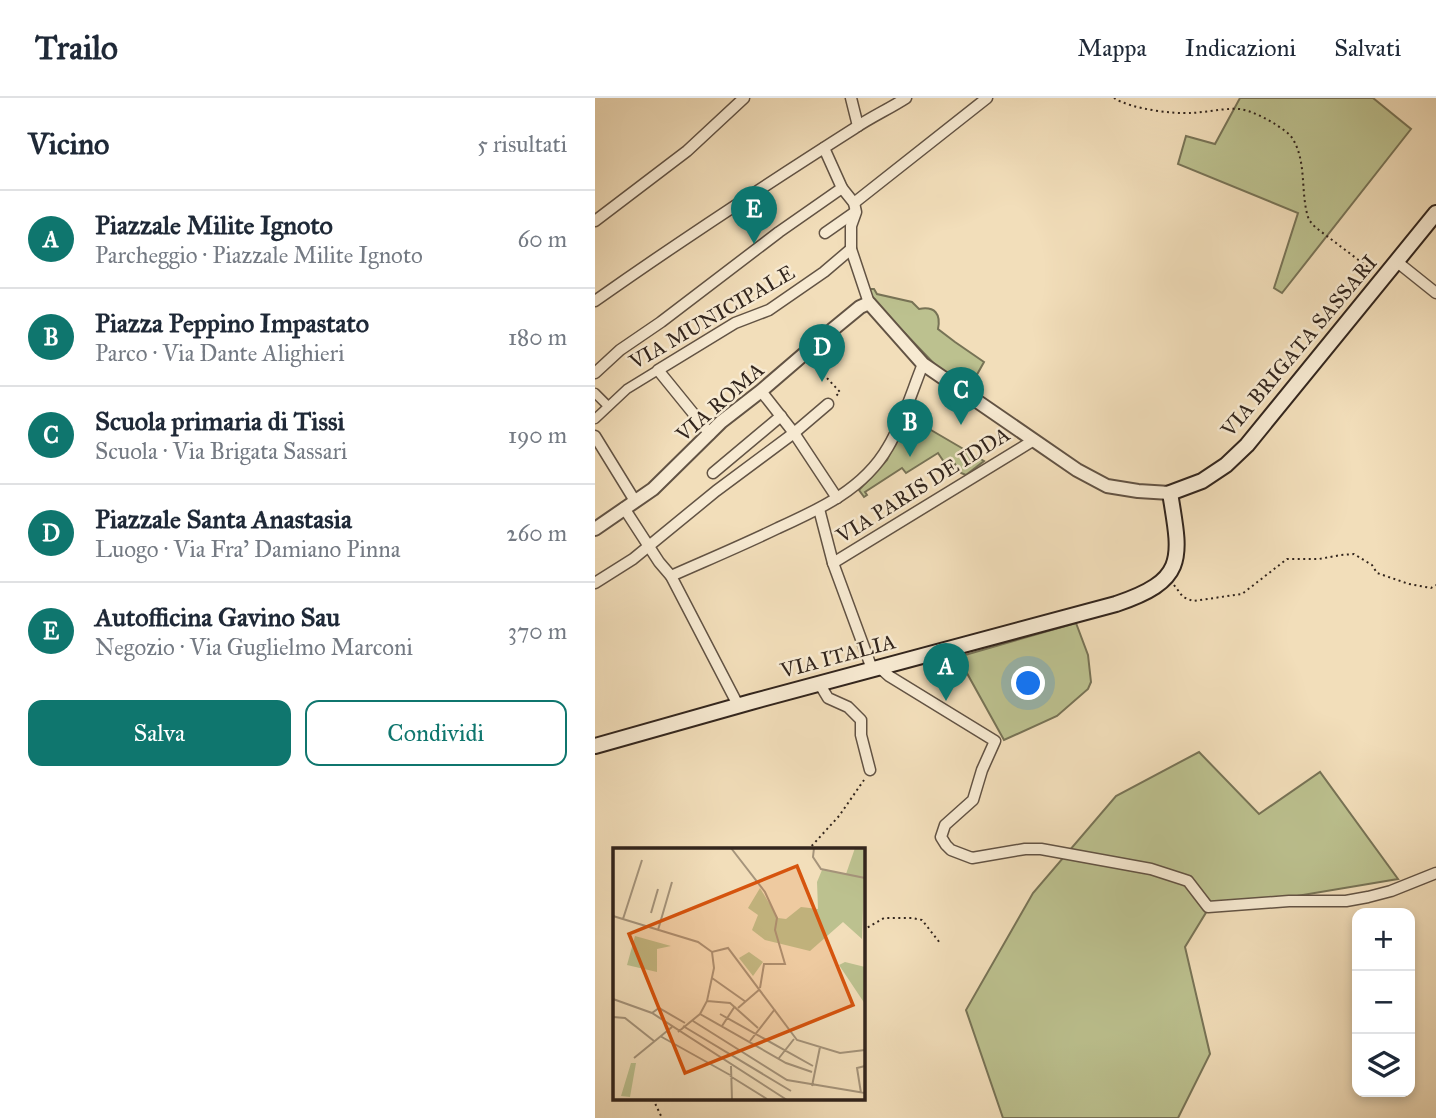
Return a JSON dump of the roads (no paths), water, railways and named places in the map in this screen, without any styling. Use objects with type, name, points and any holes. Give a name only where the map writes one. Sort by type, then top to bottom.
[{"type":"main road","name":"VIA BRIGATA SASSARI","points":[[1170,494],[1202,481],[1226,465],[1247,445],[1436,213]]},
{"type":"main road","name":"VIA ITALIA","points":[[595,746],[1137,597],[1168,575],[1176,562],[1177,537],[1170,494]]},
{"type":"street","points":[[595,221],[687,151],[744,98]]},
{"type":"street","points":[[851,98],[858,126]]},
{"type":"street","points":[[595,301],[824,148],[906,98]]},
{"type":"street","points":[[825,233],[987,98]]},
{"type":"street","points":[[824,148],[842,188],[855,208],[851,226],[851,249],[869,303]]},
{"type":"street","points":[[595,373],[620,350],[661,323],[779,232],[842,188]]},
{"type":"street","name":"VIA MUNICIPALE","points":[[595,419],[628,389],[735,323],[769,310],[824,272],[851,249]]},
{"type":"street","points":[[1396,261],[1436,293]]},
{"type":"street","name":"VIA ROMA","points":[[595,529],[653,489],[721,422],[860,307],[869,303]]},
{"type":"street","name":"VIA BRIGATA SASSARI","points":[[869,303],[923,364],[1077,470],[1107,486],[1170,494]]},
{"type":"street","points":[[671,576],[818,509],[837,498],[868,472],[888,448],[899,427],[923,364]]},
{"type":"street","points":[[658,370],[710,434]]},
{"type":"street","points":[[761,391],[794,433],[837,498]]},
{"type":"street","points":[[595,393],[608,406]]},
{"type":"street","points":[[595,583],[633,559],[828,404]]},
{"type":"street","points":[[713,473],[781,416]]},
{"type":"street","points":[[595,436],[648,546],[671,576],[738,705]]},
{"type":"street","name":"VIA PARIS DE IDDA","points":[[833,563],[1034,440]]},
{"type":"street","points":[[818,509],[833,563],[875,668],[995,741],[973,800],[945,825],[942,832],[941,837],[951,850],[972,858],[1041,849],[1150,869],[1188,881],[1208,907],[1308,900],[1346,901],[1391,891],[1436,873]]},
{"type":"street","points":[[819,683],[828,698],[848,707],[862,720],[861,735],[870,770]]},
{"type":"place","name":"Autofficina Gavino Sau","points":[[754,244]]},
{"type":"place","name":"Piazzale Santa Anastasia","points":[[822,382]]},
{"type":"place","name":"Scuola primaria di Tissi","points":[[961,425]]},
{"type":"place","name":"Piazza Peppino Impastato","points":[[910,457]]},
{"type":"place","name":"Piazzale Milite Ignoto","points":[[946,701]]}]
